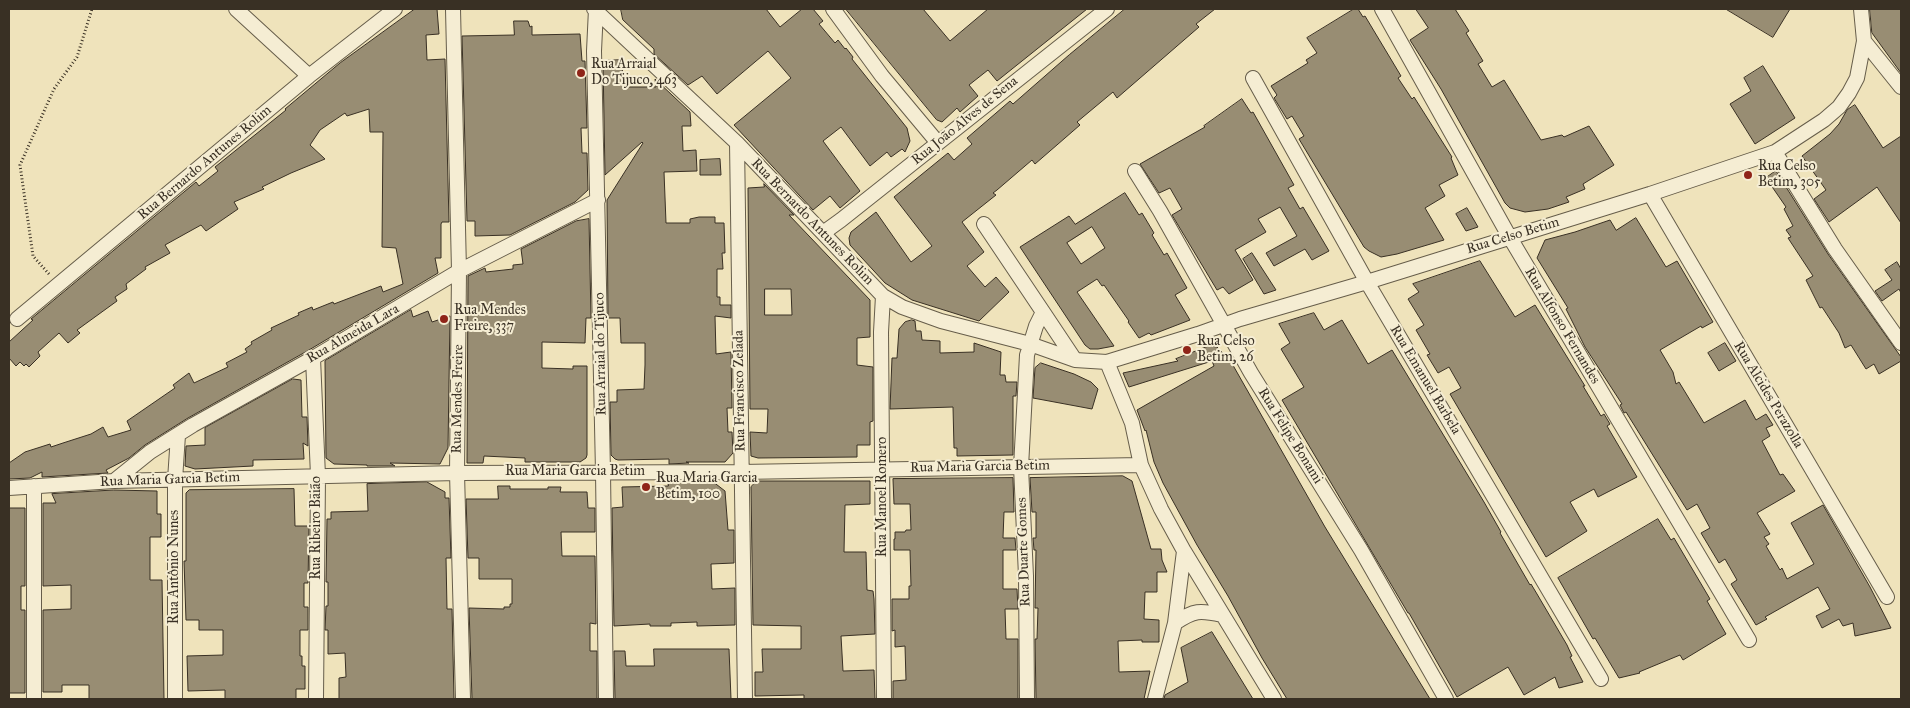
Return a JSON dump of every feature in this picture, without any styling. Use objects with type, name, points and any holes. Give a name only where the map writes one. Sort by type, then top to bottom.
[{"type":"street","points":[[236,9],[309,76]]},
{"type":"street","name":"Rua Bernardo Antunes Rolim","points":[[17,320],[309,76],[395,9]]},
{"type":"street","name":"Rua Mendes Freire","points":[[453,9],[459,271],[457,473],[463,699]]},
{"type":"street","name":"Rua Bernardo Antunes Rolim","points":[[595,9],[737,143],[883,296],[902,307],[941,321],[1030,344],[1075,360],[1107,362]]},
{"type":"street","name":"Rua Arraial do Tijuco","points":[[595,9],[594,51],[606,699]]},
{"type":"street","points":[[833,9],[882,76],[938,143]]},
{"type":"street","name":"Rua João Alves de Sena","points":[[823,233],[842,220],[1107,9]]},
{"type":"street","name":"Rua Alfonso Fernandes","points":[[1382,9],[1509,236],[1749,640]]},
{"type":"street","name":"Rua Celso Betim","points":[[1107,362],[1509,236],[1650,194],[1774,152],[1824,120],[1839,107],[1849,93],[1857,78],[1864,41],[1861,9]]},
{"type":"street","points":[[1864,41],[1901,87]]},
{"type":"street","name":"Rua Emanuel Barbela","points":[[1253,78],[1367,282],[1601,680]]},
{"type":"street","name":"Rua Francisco Zelada","points":[[737,143],[745,699]]},
{"type":"street","points":[[1774,152],[1835,249],[1901,343]]},
{"type":"street","name":"Rua Felipe Bonami","points":[[1135,171],[1160,211],[1251,373],[1361,550],[1446,699]]},
{"type":"street","name":"Rua Alcides Perazolla","points":[[1650,194],[1887,597]]},
{"type":"street","name":"Rua Almeida Lara","points":[[114,481],[150,452],[232,402],[313,358],[459,271],[598,200]]},
{"type":"street","points":[[984,224],[1075,360]]},
{"type":"street","name":"Rua Manoel Romero","points":[[883,296],[881,332],[884,468],[884,699]]},
{"type":"street","name":"Rua Duarte Gomes","points":[[1027,699],[1026,576],[1021,466],[1025,373],[1030,344],[1042,312]]},
{"type":"street","name":"Rua Ribeiro Baião","points":[[313,358],[318,476],[316,699]]},
{"type":"street","points":[[1107,362],[1132,423],[1141,465],[1161,509],[1222,615],[1274,699]]},
{"type":"street","name":"Rua Antônio Nunes","points":[[176,699],[175,480],[178,435]]},
{"type":"street","name":"Rua Maria Garcia Betim","points":[[9,488],[114,481],[457,473],[741,472],[1141,465]]},
{"type":"street","points":[[34,486],[34,699]]},
{"type":"street","points":[[1155,699],[1175,623],[1184,551]]},
{"type":"street","points":[[1175,623],[1185,616],[1203,610],[1222,615]]},
{"type":"path","points":[[58,285],[33,256],[20,165],[54,89],[77,56],[92,9]]},
{"type":"building","points":[[415,9],[437,9],[439,34],[426,35],[427,60],[445,59],[449,222],[442,222],[441,224],[441,258],[435,258],[438,273],[309,350],[188,418],[145,445],[129,458],[106,470],[108,473],[42,477],[42,472],[30,478],[9,479],[9,463],[25,452],[50,444],[51,447],[91,434],[103,427],[108,437],[131,430],[127,421],[175,388],[173,385],[189,373],[194,383],[228,367],[226,363],[247,352],[245,349],[252,344],[251,342],[272,330],[271,328],[299,315],[298,313],[312,307],[313,310],[333,302],[334,304],[381,286],[383,292],[403,284],[396,248],[382,247],[383,132],[370,132],[369,109],[347,116],[345,113],[320,130],[310,145],[325,159],[291,173],[262,187],[264,189],[234,202],[238,209],[206,231],[201,225],[165,245],[170,253],[145,267],[146,269],[126,284],[127,289],[115,297],[117,301],[77,330],[80,333],[68,343],[59,333],[38,352],[40,356],[29,367],[26,364],[24,366],[20,362],[16,366],[9,358],[9,342],[33,320],[31,319],[196,182],[199,186],[218,171],[215,167],[286,110],[340,63]]},
{"type":"building","points":[[621,9],[766,9],[780,27],[802,9],[813,9],[823,21],[819,24],[835,43],[838,40],[846,48],[853,57],[852,59],[907,128],[910,141],[905,152],[902,149],[891,157],[887,152],[870,166],[841,127],[823,141],[860,191],[840,208],[830,196],[813,210],[734,125],[791,78],[768,51],[717,94],[702,76],[688,85],[654,54],[654,49],[623,20]]},
{"type":"building","points":[[846,9],[923,9],[950,41],[988,9],[1087,9],[997,81],[988,70],[969,85],[978,96],[960,112],[957,108],[942,122],[937,120]]},
{"type":"building","points":[[1125,9],[1215,9],[1196,24],[1199,27],[1117,98],[1113,92],[1077,122],[1080,125],[1035,164],[1032,160],[993,193],[996,195],[962,222],[984,252],[967,266],[985,287],[996,277],[1009,292],[979,321],[912,300],[885,283],[850,245],[849,238],[851,232],[876,212],[911,262],[932,246],[894,197],[948,153],[954,160],[972,144],[967,138],[1010,101],[1013,104]]},
{"type":"building","points":[[1354,9],[1358,9],[1363,17],[1365,16],[1401,76],[1398,78],[1412,99],[1414,97],[1452,157],[1458,175],[1439,185],[1445,196],[1425,208],[1444,240],[1381,257],[1364,247],[1299,139],[1304,136],[1292,116],[1287,119],[1274,98],[1277,95],[1271,86],[1308,63],[1306,60],[1317,53],[1307,38]]},
{"type":"building","points":[[1416,9],[1455,9],[1469,31],[1466,33],[1483,61],[1478,64],[1492,87],[1504,80],[1541,140],[1562,135],[1564,137],[1589,126],[1614,165],[1583,184],[1585,189],[1566,197],[1569,202],[1548,209],[1525,212],[1510,208],[1505,203],[1441,89],[1410,40],[1428,28]]},
{"type":"building","points":[[1726,9],[1790,9],[1773,37]]},
{"type":"building","points":[[1870,9],[1901,9],[1901,73],[1872,33]]},
{"type":"building","points":[[514,21],[528,21],[530,27],[532,26],[532,35],[580,34],[582,61],[585,61],[587,128],[581,128],[582,153],[587,153],[588,190],[575,202],[510,235],[475,236],[475,221],[467,221],[462,36],[514,35]]},
{"type":"building","points":[[622,60],[623,87],[656,87],[655,79],[690,112],[691,126],[682,126],[683,151],[696,150],[697,171],[664,172],[666,223],[690,223],[690,219],[715,217],[715,223],[724,223],[725,253],[722,253],[723,269],[717,269],[717,297],[720,297],[720,305],[731,305],[731,318],[715,316],[716,354],[731,352],[732,408],[727,408],[728,432],[732,432],[733,453],[725,462],[669,464],[669,459],[618,460],[611,455],[610,402],[617,402],[617,390],[644,389],[645,365],[645,343],[621,343],[620,318],[608,318],[607,200],[643,143],[605,175],[603,61]]},
{"type":"building","points":[[1763,66],[1795,118],[1755,144],[1730,104],[1751,91],[1744,78]]},
{"type":"building","points":[[1242,99],[1251,113],[1253,112],[1294,185],[1288,188],[1300,209],[1303,207],[1329,251],[1312,260],[1305,249],[1274,266],[1266,253],[1297,236],[1280,207],[1258,219],[1266,232],[1235,250],[1253,280],[1229,294],[1223,287],[1217,290],[1172,215],[1182,209],[1170,188],[1159,193],[1140,164],[1205,127]]},
{"type":"building","points":[[1855,105],[1883,148],[1901,136],[1901,223],[1877,187],[1829,222],[1814,199],[1826,190],[1802,156],[1830,134],[1839,124],[1847,110]]},
{"type":"building","points":[[720,159],[721,175],[700,175],[700,160]]},
{"type":"building","points":[[1776,171],[1828,254],[1901,357],[1901,361],[1879,374],[1874,364],[1866,369],[1851,345],[1845,348],[1839,333],[1822,307],[1820,308],[1806,280],[1813,276],[1788,238],[1791,237],[1786,230],[1793,226],[1784,209],[1786,207],[1766,178]]},
{"type":"building","points":[[764,184],[794,215],[789,215],[870,300],[870,337],[857,338],[857,365],[873,367],[873,421],[870,422],[870,445],[857,445],[857,457],[758,458],[751,456],[750,432],[767,433],[768,409],[750,409],[748,188],[764,187]],"holes":[[[765,289],[791,289],[792,315],[765,315]]]},
{"type":"building","points":[[1125,193],[1139,215],[1142,213],[1164,255],[1167,253],[1187,288],[1175,295],[1190,320],[1139,338],[1104,285],[1102,286],[1097,279],[1077,292],[1114,346],[1090,349],[1085,345],[1020,247],[1069,216],[1075,224]],"holes":[[[1092,227],[1105,248],[1081,264],[1067,243]]]},
{"type":"building","points":[[1467,208],[1478,227],[1466,231],[1456,214]]},
{"type":"building","points":[[1636,218],[1666,267],[1677,261],[1713,322],[1702,328],[1701,326],[1660,350],[1673,372],[1676,384],[1679,382],[1704,423],[1745,400],[1756,420],[1766,414],[1773,425],[1766,428],[1770,436],[1762,441],[1780,475],[1783,474],[1795,491],[1757,513],[1770,534],[1764,537],[1769,544],[1766,546],[1780,570],[1782,568],[1787,579],[1814,564],[1791,523],[1823,505],[1891,628],[1855,636],[1853,623],[1843,626],[1839,619],[1822,628],[1816,616],[1830,609],[1818,587],[1765,617],[1767,619],[1756,625],[1731,584],[1737,580],[1725,559],[1719,563],[1701,533],[1710,528],[1697,504],[1687,510],[1626,412],[1624,413],[1620,405],[1622,404],[1585,347],[1566,309],[1568,308],[1537,258],[1545,240],[1610,220],[1616,230]]},
{"type":"building","points":[[589,219],[591,318],[586,318],[585,343],[542,342],[542,368],[573,369],[573,366],[587,366],[586,458],[580,462],[525,462],[525,458],[484,456],[483,463],[467,463],[468,276],[485,268],[486,272],[513,269],[513,265],[523,264],[521,249],[576,221]]},
{"type":"building","points":[[1252,253],[1276,290],[1264,294],[1243,259]]},
{"type":"building","points":[[1480,261],[1515,317],[1535,305],[1585,386],[1583,386],[1601,416],[1604,414],[1610,424],[1607,426],[1637,477],[1598,497],[1594,489],[1570,502],[1587,531],[1546,557],[1450,394],[1461,388],[1449,367],[1438,373],[1427,355],[1430,354],[1416,330],[1424,325],[1408,299],[1419,292],[1413,284]]},
{"type":"building","points":[[1897,262],[1901,269],[1901,293],[1899,289],[1882,301],[1875,291],[1892,280],[1885,270]]},
{"type":"building","points":[[411,310],[413,317],[428,311],[432,322],[450,316],[448,448],[440,464],[390,463],[395,466],[367,466],[334,464],[326,458],[325,361]]},
{"type":"building","points":[[1314,313],[1324,330],[1342,320],[1368,364],[1392,350],[1484,502],[1530,585],[1567,645],[1572,656],[1570,657],[1583,682],[1559,688],[1555,677],[1524,695],[1508,667],[1457,697],[1282,400],[1304,387],[1281,349],[1290,343],[1279,324]]},
{"type":"building","points":[[915,321],[916,331],[921,331],[922,340],[940,341],[940,353],[974,352],[974,343],[1001,352],[1000,375],[1005,375],[1006,382],[1017,382],[1016,396],[1013,396],[1013,455],[957,456],[957,448],[954,448],[953,407],[890,409],[892,358],[897,358],[899,329],[905,322]]},
{"type":"building","points":[[1725,343],[1736,361],[1719,371],[1708,353]]},
{"type":"building","points":[[1209,346],[1217,347],[1230,360],[1325,527],[1430,699],[1287,699],[1163,483],[1154,462],[1146,430],[1137,410],[1214,366],[1212,361],[1129,387],[1123,373],[1178,361],[1176,359]]},
{"type":"building","points":[[1041,363],[1091,382],[1098,389],[1092,409],[1033,398],[1035,368]]},
{"type":"building","points":[[293,379],[301,380],[302,417],[307,417],[308,446],[303,443],[304,459],[253,460],[253,466],[195,469],[185,466],[186,446],[205,445],[205,428]]},
{"type":"building","points":[[1123,476],[1132,481],[1151,549],[1161,549],[1162,560],[1167,572],[1157,572],[1157,592],[1145,592],[1144,619],[1159,620],[1159,642],[1142,642],[1142,640],[1118,641],[1119,672],[1150,671],[1144,699],[1036,699],[1035,639],[1037,639],[1038,608],[1035,608],[1036,550],[1034,550],[1033,538],[1036,538],[1036,512],[1032,512],[1030,478]]},
{"type":"building","points":[[1013,478],[1014,512],[1004,512],[1003,538],[1015,538],[1016,550],[1003,550],[1003,589],[1017,589],[1018,609],[1005,609],[1006,639],[1018,639],[1018,699],[893,699],[893,681],[906,680],[905,646],[895,647],[895,630],[892,631],[892,599],[909,599],[909,586],[911,586],[910,550],[894,550],[894,539],[895,532],[911,530],[910,504],[894,504],[893,479]]},
{"type":"building","points":[[668,481],[712,481],[725,491],[728,530],[734,530],[734,563],[711,564],[712,589],[735,588],[735,625],[697,626],[697,622],[671,623],[671,626],[650,626],[650,624],[614,626],[612,508],[623,507],[622,487],[668,486]]},
{"type":"building","points":[[757,481],[870,481],[870,504],[845,505],[844,552],[866,552],[867,590],[873,591],[875,634],[841,636],[843,671],[874,670],[875,699],[804,699],[804,695],[755,696],[755,672],[763,672],[762,649],[801,649],[801,626],[753,625],[751,487]]},
{"type":"building","points":[[427,482],[445,492],[445,498],[449,498],[451,558],[446,558],[447,609],[452,609],[454,699],[339,699],[339,678],[346,677],[345,653],[328,654],[328,630],[325,630],[326,606],[328,606],[328,582],[326,582],[327,519],[331,519],[331,512],[368,511],[367,484]]},
{"type":"building","points":[[498,486],[510,486],[510,489],[561,487],[560,492],[587,492],[588,508],[595,508],[595,532],[561,532],[562,556],[595,556],[596,624],[590,623],[590,651],[597,651],[597,699],[472,699],[469,608],[504,609],[504,607],[510,607],[510,604],[512,604],[512,579],[479,579],[479,558],[468,558],[466,499],[498,499]]},
{"type":"building","points":[[294,489],[295,526],[309,526],[308,583],[304,583],[304,607],[308,607],[308,630],[300,630],[300,656],[302,656],[302,666],[305,666],[305,689],[296,689],[296,699],[225,699],[225,690],[188,691],[187,656],[223,655],[223,630],[199,630],[199,620],[186,620],[184,561],[186,561],[186,493],[189,490]]},
{"type":"building","points":[[114,490],[157,491],[157,514],[161,514],[161,537],[150,537],[150,580],[162,580],[164,699],[89,699],[89,685],[62,685],[62,692],[43,692],[43,610],[71,609],[71,585],[43,586],[43,503],[56,503],[52,494]]},
{"type":"building","points":[[9,508],[25,508],[25,586],[21,586],[21,610],[25,610],[25,693],[9,693]]},
{"type":"building","points":[[1658,519],[1671,540],[1674,538],[1710,599],[1707,601],[1726,634],[1683,660],[1680,655],[1640,673],[1619,678],[1595,638],[1593,639],[1558,578]]},
{"type":"building","points":[[1212,632],[1253,699],[1164,699],[1165,695],[1188,682],[1181,648]]},
{"type":"building","points":[[654,649],[729,649],[731,699],[615,699],[614,651],[625,651],[626,666],[654,666]]},
{"type":"place","name":"Rua Arraial Do Tijuco, 463","points":[[581,73]]},
{"type":"place","name":"Rua Celso Betim, 305","points":[[1748,175]]},
{"type":"place","name":"Rua Mendes Freire, 337","points":[[444,319]]},
{"type":"place","name":"Rua Celso Betim, 26","points":[[1187,350]]},
{"type":"place","name":"Rua Maria Garcia Betim, 100","points":[[646,487]]}]
